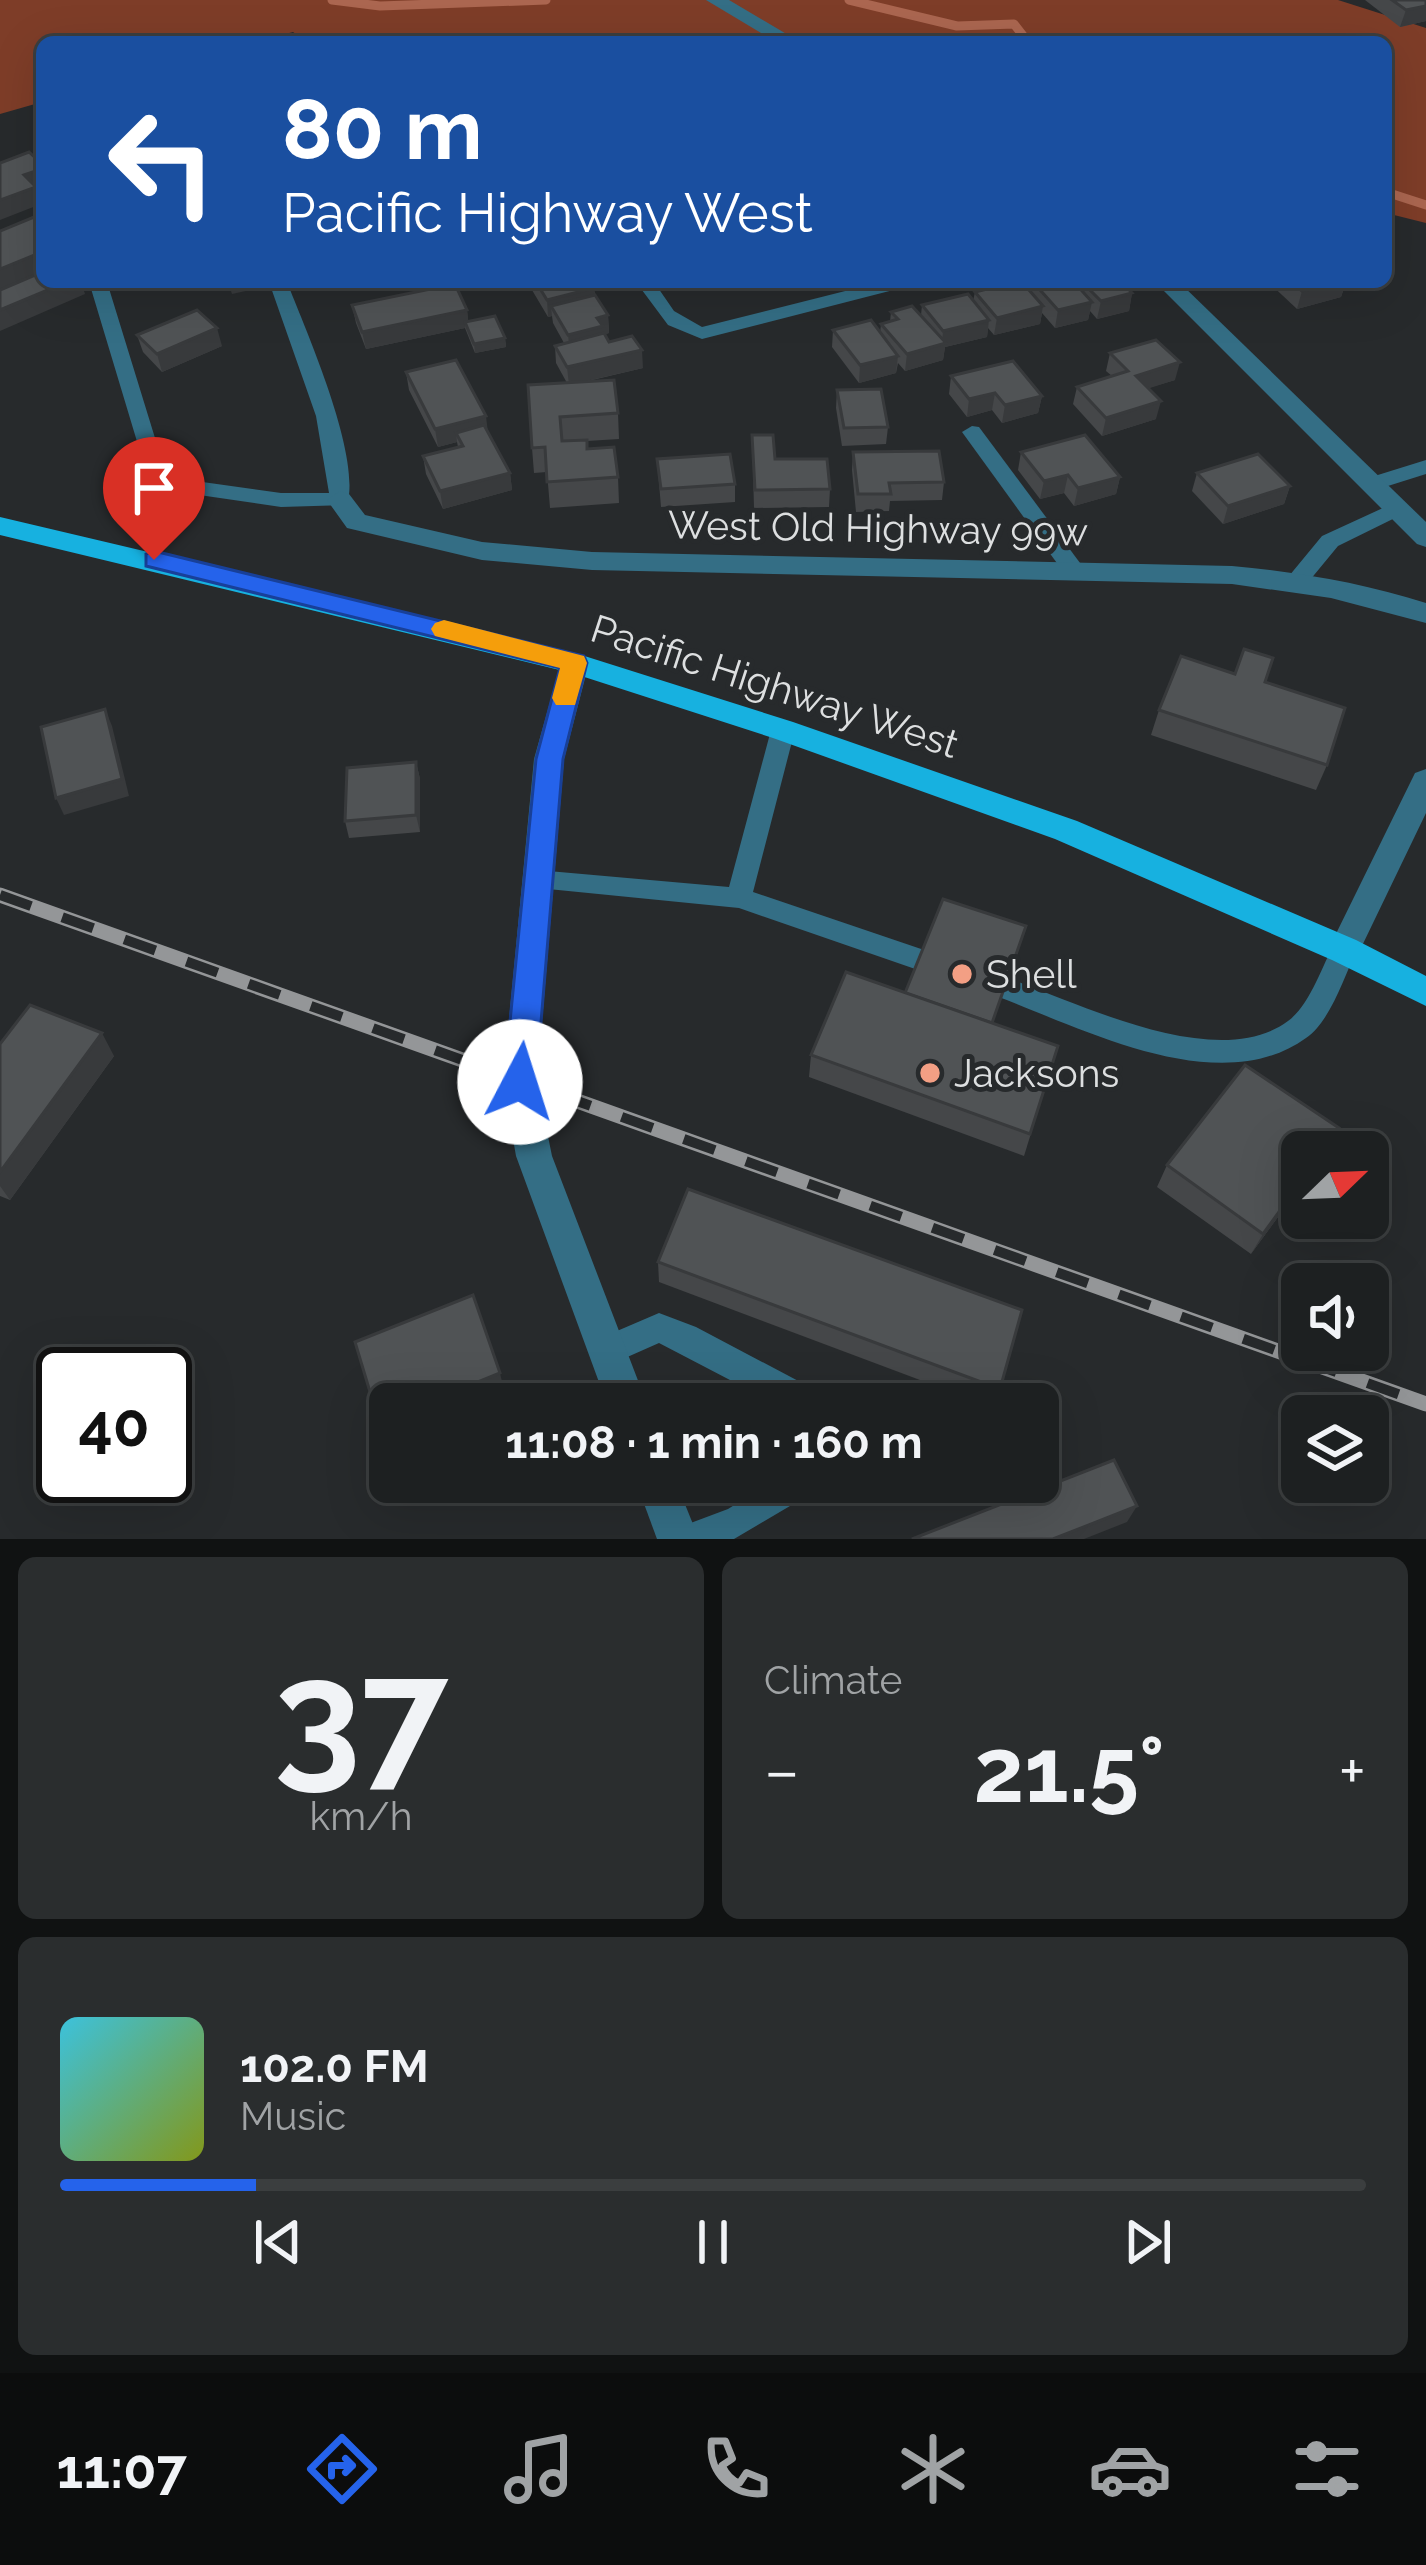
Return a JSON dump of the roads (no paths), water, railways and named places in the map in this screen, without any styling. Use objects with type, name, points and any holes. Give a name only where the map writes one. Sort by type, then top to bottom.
[{"type":"main road","name":"Pacific Highway West","points":[[0,526],[193,568],[574,663],[784,730],[1066,830],[1344,950],[1426,992]]},
{"type":"street","points":[[715,0],[778,36]]},
{"type":"street","points":[[1172,288],[1426,538]]},
{"type":"street","name":"West Old Highway 99w","points":[[340,500],[356,522],[482,551],[592,561],[1297,580],[1426,613]]},
{"type":"street","points":[[574,663],[549,759],[520,1082],[534,1156],[619,1383]]},
{"type":"street","points":[[1344,950],[1426,781]]},
{"type":"street","points":[[664,1503],[678,1539]]},
{"type":"lane","points":[[100,288],[158,483],[281,500],[340,500],[339,470],[315,381],[280,288]]},
{"type":"lane","points":[[288,308],[293,288]]},
{"type":"lane","points":[[649,288],[682,330],[703,333],[879,288]]},
{"type":"lane","points":[[972,432],[1075,572]]},
{"type":"lane","points":[[1372,484],[1426,467]]},
{"type":"lane","points":[[1297,580],[1330,541],[1396,509]]},
{"type":"lane","points":[[739,898],[784,730]]},
{"type":"lane","points":[[537,880],[739,898],[921,959]]},
{"type":"lane","points":[[1005,988],[1195,1053],[1252,1051],[1300,1029],[1344,950]]},
{"type":"lane","points":[[607,1351],[659,1328],[674,1328],[720,1360],[767,1383]]},
{"type":"lane","points":[[692,1539],[767,1503]]},
{"type":"waterway","points":[[332,0],[380,6],[546,0]]},
{"type":"waterway","points":[[849,0],[957,26],[1014,24],[1023,36]]},
{"type":"waterway","points":[[1392,194],[1426,205]]},
{"type":"railway","points":[[0,895],[1426,1404]]},
{"type":"place","name":"Shell","points":[[962,974]]},
{"type":"place","name":"Jacksons","points":[[930,1073]]}]
